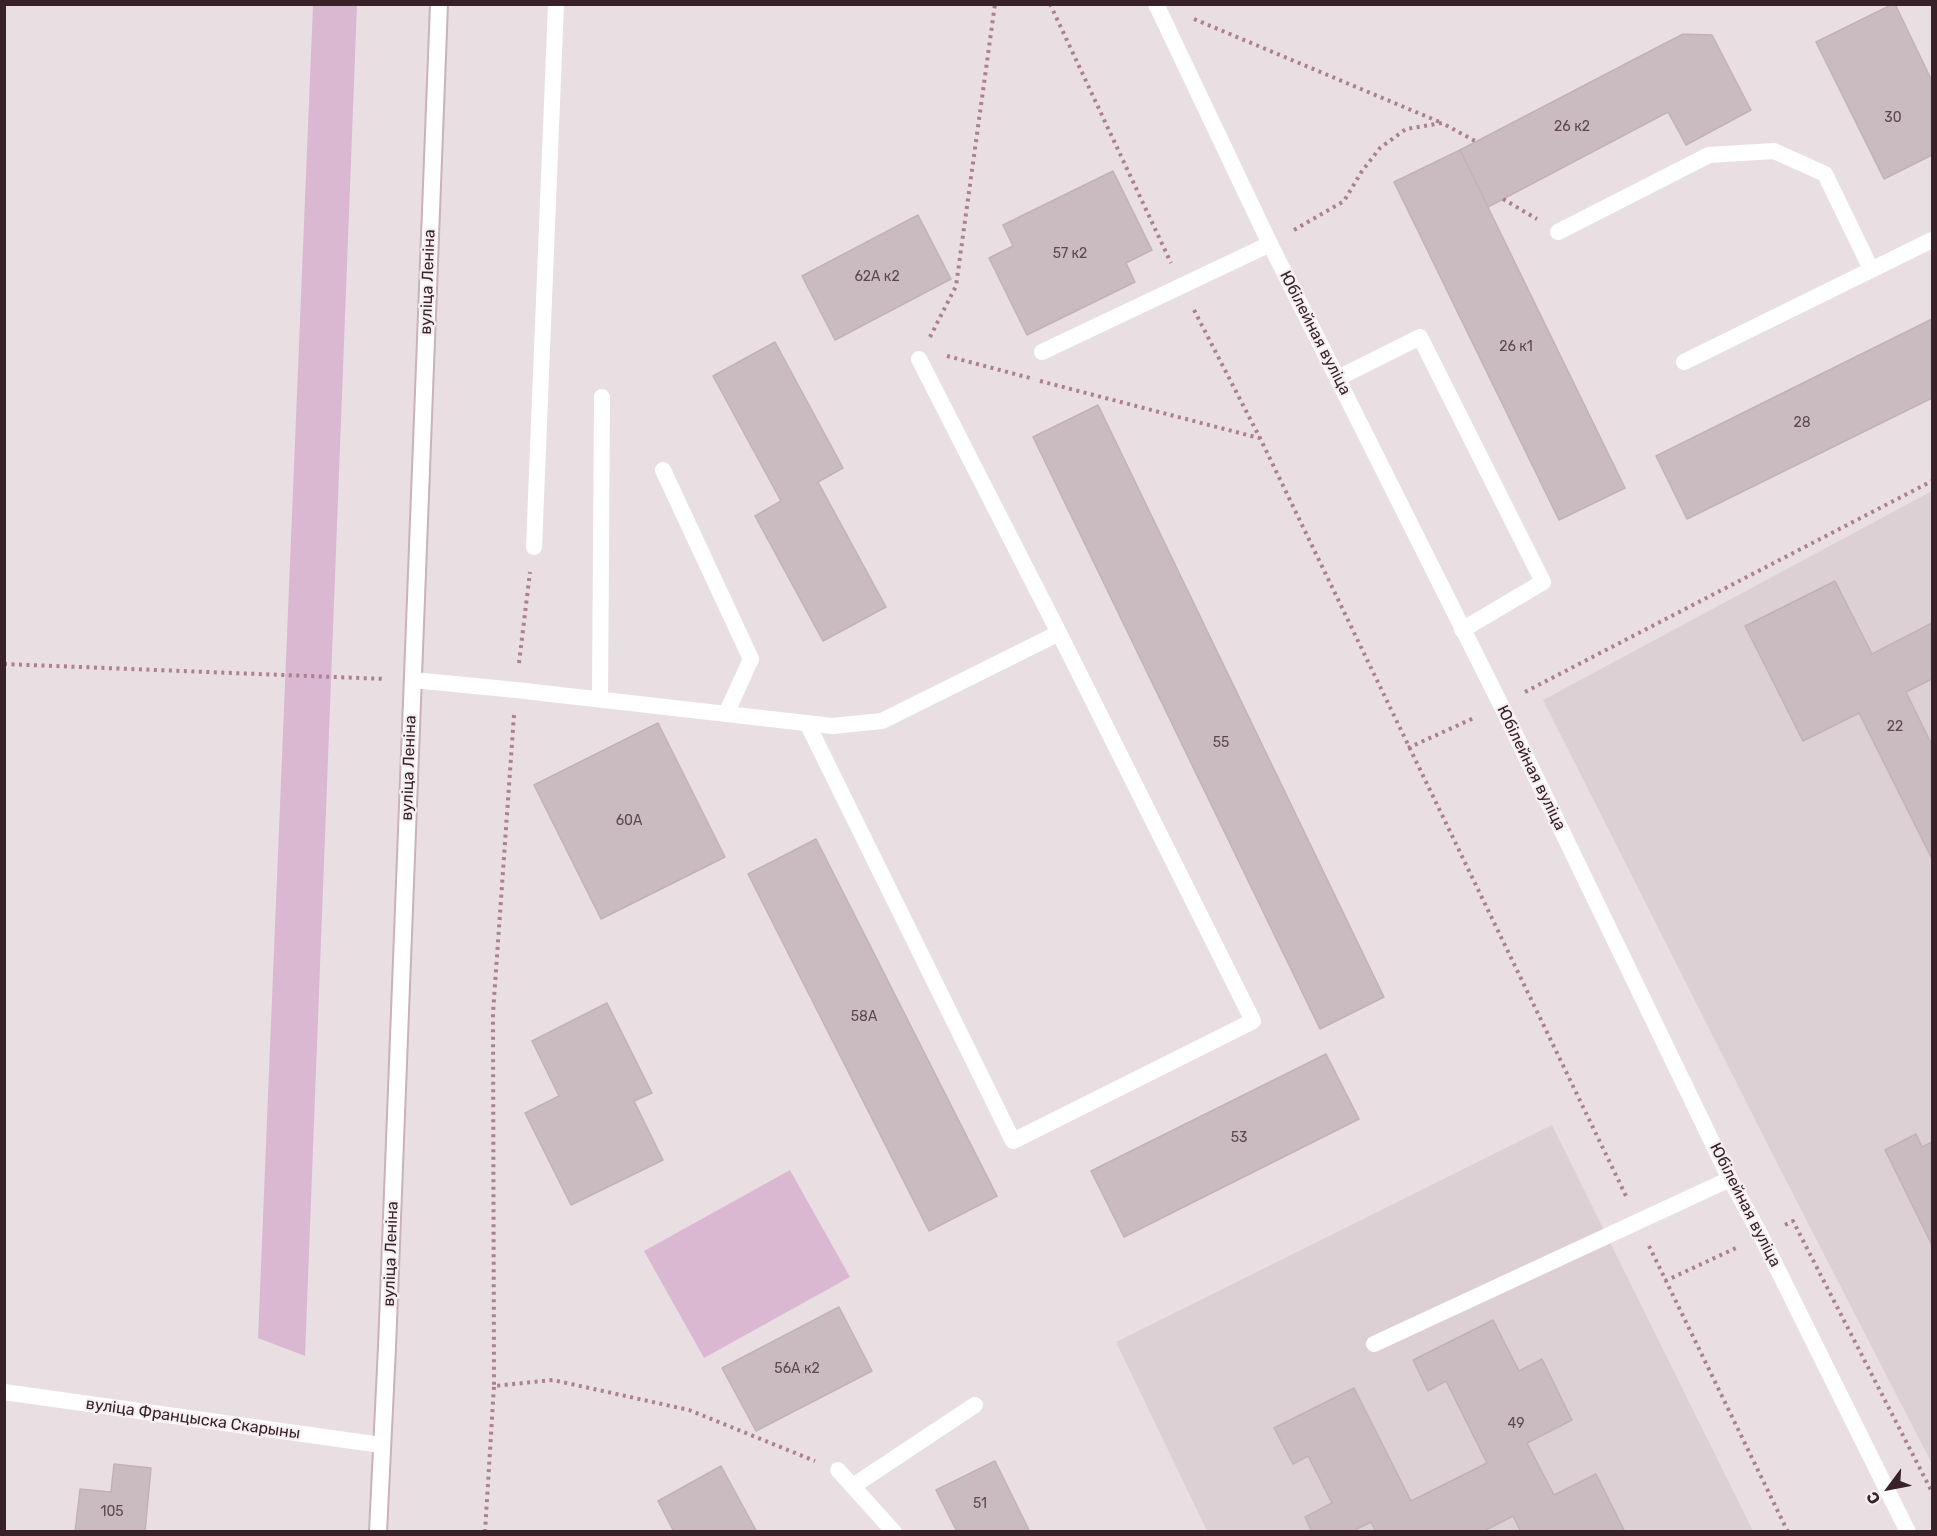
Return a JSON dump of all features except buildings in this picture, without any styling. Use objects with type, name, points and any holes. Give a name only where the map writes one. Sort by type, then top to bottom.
[{"type":"street","name":"вуліца Леніна","points":[[378,1532],[439,4]]},
{"type":"street","points":[[534,547],[556,4]]},
{"type":"street","name":"Юбілейная вуліца","points":[[1156,4],[1270,244],[1501,705],[1730,1179],[1761,1236],[1908,1532]]},
{"type":"street","points":[[1558,232],[1709,155],[1774,151],[1825,174],[1871,269]]},
{"type":"street","points":[[1684,363],[1932,240]]},
{"type":"street","points":[[1042,352],[1270,244]]},
{"type":"street","points":[[1338,378],[1419,337],[1543,582],[1462,630]]},
{"type":"street","points":[[807,723],[1012,1141],[1253,1021],[921,355]]},
{"type":"street","points":[[600,699],[602,397]]},
{"type":"street","points":[[663,470],[751,659],[726,714]]},
{"type":"street","points":[[413,680],[832,726],[882,721],[1059,633]]},
{"type":"street","points":[[1374,1344],[1730,1179]]},
{"type":"street","name":"вуліца Францыска Скарыны","points":[[4,1392],[381,1445]]},
{"type":"street","points":[[853,1486],[975,1405]]},
{"type":"street","points":[[838,1470],[894,1532]]},
{"type":"path","points":[[995,4],[956,286],[921,355],[1260,438]]},
{"type":"path","points":[[1050,4],[1182,285],[1260,438],[1788,1532]]},
{"type":"path","points":[[1191,18],[1442,123],[1475,141]]},
{"type":"path","points":[[1270,244],[1344,201],[1362,171],[1380,148],[1406,129],[1442,123]]},
{"type":"path","points":[[1503,199],[1558,232]]},
{"type":"path","points":[[1408,748],[1501,705],[1932,481]]},
{"type":"path","points":[[485,1532],[494,1386],[493,1013],[516,690],[534,547]]},
{"type":"path","points":[[4,664],[413,680]]},
{"type":"path","points":[[494,1386],[553,1380],[688,1410],[838,1470]]},
{"type":"shaded area","points":[[313,5],[357,5],[305,1356],[258,1338]]},
{"type":"shaded area","points":[[1932,491],[1932,1464],[1543,700]]},
{"type":"shaded area","points":[[1552,1125],[1753,1531],[1207,1531],[1116,1342]]},
{"type":"shaded area","points":[[790,1170],[850,1277],[704,1358],[644,1251]]}]
